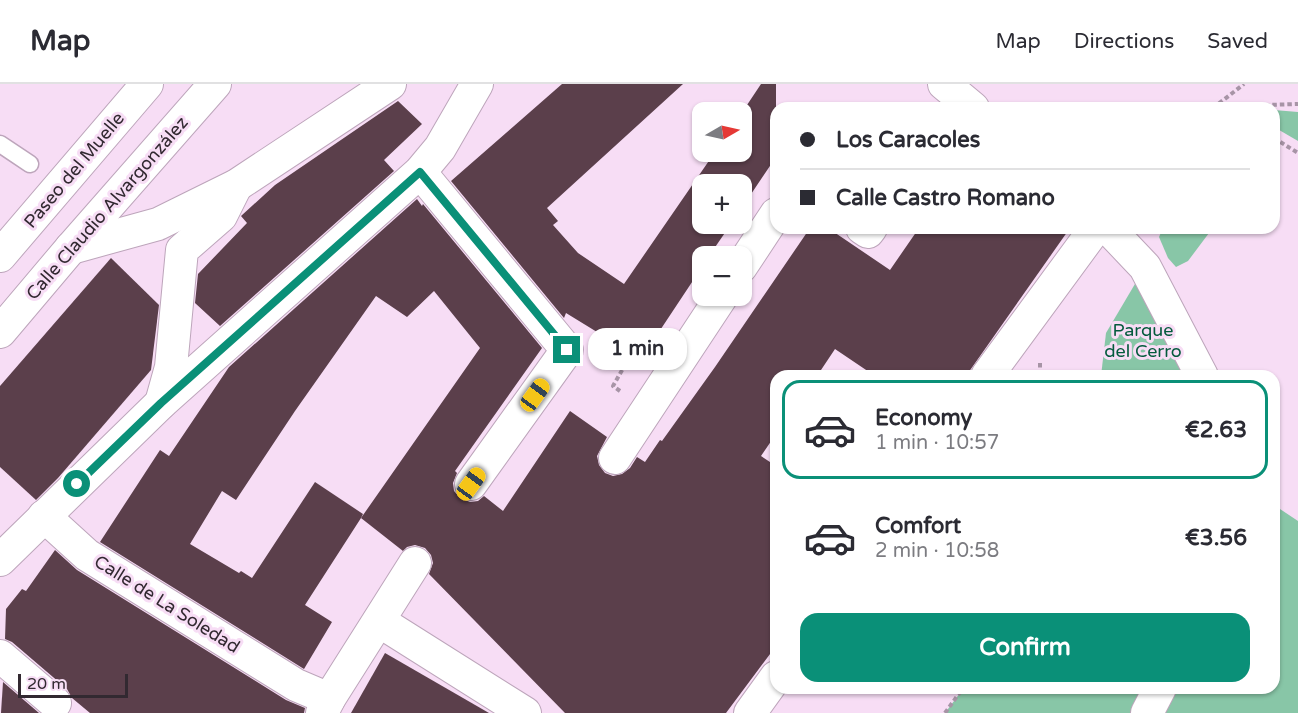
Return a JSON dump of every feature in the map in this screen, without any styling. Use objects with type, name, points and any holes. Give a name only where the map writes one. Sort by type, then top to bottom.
[{"type":"street","name":"Paseo del Muelle","points":[[0,256],[147,84]]},
{"type":"street","name":"Calle Claudio Alvargonzález","points":[[0,333],[71,248],[215,84]]},
{"type":"street","points":[[71,248],[158,224],[237,185],[390,84]]},
{"type":"street","points":[[0,560],[161,403],[420,172],[440,148],[477,84]]},
{"type":"street","points":[[420,172],[567,350],[471,484]]},
{"type":"street","points":[[161,403],[171,367],[182,250],[221,216],[237,185]]},
{"type":"street","points":[[752,250],[770,223]]},
{"type":"street","points":[[991,370],[1092,234]]},
{"type":"street","points":[[1114,234],[1146,267],[1199,370]]},
{"type":"street","points":[[615,458],[716,306]]},
{"type":"street","name":"Calle de La Soledad","points":[[44,516],[87,555],[326,706]]},
{"type":"street","points":[[326,706],[415,563]]},
{"type":"street","points":[[379,621],[525,713]]},
{"type":"street","points":[[0,656],[55,703]]},
{"type":"street","points":[[750,713],[770,685]]},
{"type":"street","points":[[1147,713],[1157,694]]},
{"type":"lane","points":[[0,144],[30,164]]},
{"type":"path","points":[[1221,102],[1244,84]]},
{"type":"path","points":[[1280,105],[1298,104]]},
{"type":"path","points":[[1280,142],[1298,153]]},
{"type":"path","points":[[560,360],[591,380],[610,348],[629,358],[613,386],[648,410]]},
{"type":"path","points":[[945,713],[959,694]]},
{"type":"green space","points":[[1280,110],[1298,112],[1298,141],[1280,130]]},
{"type":"green space","points":[[1160,234],[1208,234],[1188,261],[1176,267],[1168,258],[1159,237]]},
{"type":"green space","name":"Parque del Cerro","points":[[1145,267],[1199,370],[1102,370],[1106,333]]},
{"type":"green space","points":[[1280,509],[1298,521],[1298,713],[945,713],[959,694],[1280,694]]},
{"type":"building","points":[[562,84],[683,84],[547,208],[558,221],[553,225],[578,253],[624,284],[692,185],[692,234],[724,234],[716,246],[692,246],[692,282],[641,359],[566,313],[564,318],[451,181]]},
{"type":"building","points":[[761,84],[776,84],[776,102],[770,102],[770,166],[752,193],[752,174],[700,174],[708,162],[752,162],[752,102],[749,102]]},
{"type":"building","points":[[398,101],[422,124],[384,160],[394,171],[220,326],[195,303],[198,274],[247,223],[241,216],[275,185]]},
{"type":"building","points":[[417,199],[542,348],[455,471],[457,473],[453,483],[454,491],[460,498],[470,502],[478,501],[484,496],[503,511],[570,411],[607,437],[597,456],[599,465],[605,473],[613,476],[622,474],[630,468],[637,457],[645,462],[715,367],[806,234],[837,234],[890,270],[915,234],[1066,234],[970,370],[866,370],[835,349],[821,370],[770,370],[770,443],[761,456],[770,462],[770,654],[726,713],[565,713],[429,574],[433,563],[431,555],[425,548],[415,545],[403,551],[361,518],[305,605],[332,622],[304,669],[100,542],[160,450],[169,456],[229,367]],"holes":[[[434,291],[480,348],[361,518],[363,514],[315,482],[252,578],[241,571],[239,573],[190,544],[222,491],[236,500],[376,296],[407,317]]]},
{"type":"building","points":[[111,258],[159,305],[151,370],[58,478],[36,500],[0,467],[0,386]]},
{"type":"building","points":[[55,550],[77,570],[286,700],[305,708],[304,713],[90,713],[72,698],[67,689],[12,642],[5,639],[6,609],[22,589],[26,591]]},
{"type":"building","points":[[385,653],[489,713],[351,713]]},
{"type":"building","points":[[3,682],[39,713],[1,713]]},
{"type":"route","points":[[77,484],[161,403],[420,172],[567,350]]}]
